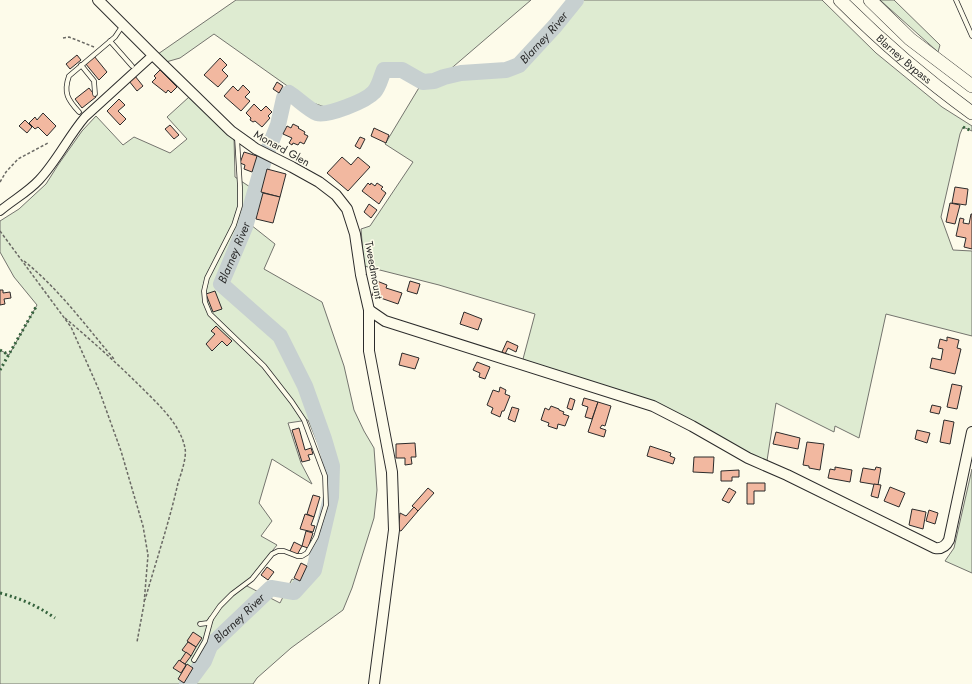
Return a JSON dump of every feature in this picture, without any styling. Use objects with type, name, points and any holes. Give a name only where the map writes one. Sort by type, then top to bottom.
[{"type":"highway","name":"Blarney Bypass","points":[[840,0],[898,55],[972,113]]},
{"type":"highway","name":"Blarney Bypass","points":[[870,0],[910,39],[972,86]]},
{"type":"street","name":"Monard Glen","points":[[98,0],[153,56],[231,131],[256,149],[310,176],[333,192],[347,210],[355,234]]},
{"type":"street","points":[[0,211],[28,191],[39,180],[85,117],[153,56]]},
{"type":"street","name":"Tweedmount","points":[[355,234],[361,275],[369,310],[369,351],[392,472],[394,530],[374,684]]},
{"type":"street","points":[[369,310],[384,321],[653,406],[748,458],[787,475],[935,548],[945,547],[948,540],[972,432]]},
{"type":"lane","points":[[956,0],[972,36]]},
{"type":"lane","points":[[79,112],[70,101],[66,87],[69,76],[115,37],[123,25]]},
{"type":"lane","points":[[110,41],[132,66]]},
{"type":"lane","points":[[81,65],[94,81],[95,94]]},
{"type":"lane","points":[[200,624],[208,622],[220,606],[232,594],[252,579],[272,554],[278,551],[284,551],[297,556],[307,554],[316,537],[326,505],[325,476],[304,420],[264,366],[210,314],[205,302],[204,291],[207,278],[234,225],[240,206],[237,135]]},
{"type":"lane","points":[[194,660],[205,641],[211,619]]},
{"type":"path","points":[[62,38],[69,37],[99,50]]},
{"type":"path","points":[[0,182],[6,172],[18,159],[48,143]]},
{"type":"path","points":[[0,231],[71,327],[99,390],[121,451],[143,526],[148,555],[144,604]]},
{"type":"path","points":[[21,258],[39,273],[64,298],[118,364],[173,421],[185,449],[183,466],[144,604],[137,642]]},
{"type":"path","points":[[62,315],[118,364]]},
{"type":"green space","points":[[236,0],[531,0],[447,72],[435,80],[408,68],[394,65],[387,66],[381,68],[375,84],[365,93],[347,103],[328,108],[310,102],[214,34],[180,58],[166,62],[158,54]]},
{"type":"green space","points":[[576,0],[822,0],[876,53],[942,107],[972,126],[972,131],[963,127],[960,134],[941,217],[953,250],[972,251],[972,336],[886,314],[859,438],[835,426],[834,432],[776,403],[766,467],[692,426],[572,381],[523,359],[535,314],[439,285],[364,266],[361,229],[370,226],[413,162],[385,144],[420,86],[444,77],[461,73],[506,70],[519,65]]},
{"type":"green space","points":[[880,0],[894,0],[940,45],[938,52]]},
{"type":"green space","points":[[189,97],[234,137],[235,177],[259,193],[251,225],[275,244],[264,269],[322,302],[344,366],[354,410],[374,448],[377,490],[374,518],[352,588],[343,610],[291,648],[257,678],[253,684],[0,684],[0,350],[9,355],[37,305],[14,277],[0,252],[0,221],[19,209],[46,184],[82,131],[96,116],[123,145],[134,137],[170,153],[187,139],[167,117]],"holes":[[[308,420],[326,463],[329,498],[319,539],[300,582],[292,579],[280,603],[245,585],[277,545],[261,536],[272,521],[259,503],[272,459],[312,484],[301,463],[288,423]]]},
{"type":"green space","points":[[972,469],[972,573],[945,561],[954,548]]},
{"type":"building","points":[[77,55],[81,60],[70,69],[66,64]]},
{"type":"building","points":[[94,56],[107,72],[99,80],[85,63]]},
{"type":"building","points":[[220,58],[227,65],[222,70],[228,76],[218,87],[204,75]]},
{"type":"building","points":[[160,70],[177,87],[171,93],[168,90],[166,93],[152,82],[156,78],[154,76]]},
{"type":"building","points":[[135,76],[143,86],[137,91],[129,81]]},
{"type":"building","points":[[277,82],[283,86],[279,93],[273,89]]},
{"type":"building","points":[[243,85],[250,92],[245,97],[250,101],[241,111],[224,96],[233,86],[238,91]]},
{"type":"building","points":[[89,88],[96,97],[82,108],[75,99]]},
{"type":"building","points":[[119,99],[125,105],[118,111],[126,119],[120,125],[107,111]]},
{"type":"building","points":[[254,104],[261,111],[266,106],[272,112],[268,116],[270,118],[262,127],[255,121],[253,122],[250,120],[251,118],[246,113]]},
{"type":"building","points":[[43,113],[56,126],[47,136],[38,127],[35,129],[29,123],[35,117],[37,120]]},
{"type":"building","points":[[25,120],[32,127],[27,133],[19,126]]},
{"type":"building","points":[[293,124],[299,127],[298,128],[305,132],[304,134],[308,136],[304,144],[300,142],[298,145],[293,143],[292,145],[289,143],[292,138],[283,134],[287,126],[291,128]]},
{"type":"building","points":[[170,125],[179,135],[174,139],[165,129]]},
{"type":"building","points":[[374,128],[389,135],[386,143],[371,136]]},
{"type":"building","points":[[360,137],[365,139],[360,149],[355,146]]},
{"type":"building","points":[[244,152],[257,156],[252,172],[244,169],[245,165],[240,163]]},
{"type":"building","points":[[342,157],[351,165],[358,157],[370,167],[348,191],[327,173]]},
{"type":"building","points":[[267,169],[286,174],[280,197],[261,192]]},
{"type":"building","points":[[368,183],[375,186],[377,183],[383,187],[381,189],[386,193],[379,204],[362,191]]},
{"type":"building","points":[[955,187],[968,189],[966,205],[952,203]]},
{"type":"building","points":[[263,193],[280,197],[273,223],[256,219]]},
{"type":"building","points":[[950,203],[960,205],[955,224],[946,222]]},
{"type":"building","points":[[369,204],[377,210],[371,218],[364,212]]},
{"type":"building","points":[[971,214],[972,249],[964,247],[966,238],[956,236],[960,218],[964,219],[963,223],[969,224]]},
{"type":"building","points":[[377,281],[387,285],[386,288],[402,293],[398,304],[372,295]]},
{"type":"building","points":[[410,281],[420,284],[417,294],[407,291]]},
{"type":"building","points":[[0,290],[3,290],[3,293],[10,292],[11,298],[4,299],[5,304],[0,305]]},
{"type":"building","points":[[215,291],[222,309],[213,312],[206,294]]},
{"type":"building","points":[[464,312],[482,319],[478,330],[460,324]]},
{"type":"building","points":[[216,326],[232,341],[227,346],[222,341],[212,351],[206,344],[215,334],[211,331]]},
{"type":"building","points":[[947,337],[959,340],[957,348],[961,349],[955,374],[930,368],[932,358],[941,360],[943,349],[938,348],[940,339],[947,341]]},
{"type":"building","points":[[507,341],[518,346],[516,352],[508,348],[505,354],[502,352]]},
{"type":"building","points":[[402,353],[419,358],[415,369],[399,365]]},
{"type":"building","points":[[477,362],[490,367],[485,379],[479,377],[480,373],[473,370]]},
{"type":"building","points":[[952,384],[962,386],[957,409],[947,407]]},
{"type":"building","points":[[500,387],[506,390],[505,394],[510,396],[500,417],[491,413],[493,408],[487,405],[493,390],[499,392]]},
{"type":"building","points":[[570,398],[575,400],[572,410],[567,408]]},
{"type":"building","points":[[584,398],[598,402],[592,419],[585,417],[588,407],[582,405]]},
{"type":"building","points":[[598,402],[611,406],[605,426],[602,425],[600,428],[606,430],[604,437],[588,432]]},
{"type":"building","points":[[932,405],[941,407],[939,414],[930,412]]},
{"type":"building","points":[[551,406],[559,409],[564,412],[563,414],[569,416],[565,426],[558,424],[557,429],[548,426],[549,423],[541,420],[545,408],[549,410]]},
{"type":"building","points":[[512,407],[519,409],[515,422],[508,419]]},
{"type":"building","points":[[944,420],[954,422],[950,444],[940,442]]},
{"type":"building","points":[[299,428],[305,450],[311,448],[313,454],[308,455],[310,460],[302,462],[292,430]]},
{"type":"building","points":[[917,430],[930,433],[927,443],[915,439]]},
{"type":"building","points":[[776,432],[800,438],[798,449],[773,444]]},
{"type":"building","points":[[807,442],[824,444],[820,470],[803,465]]},
{"type":"building","points":[[415,443],[416,457],[411,457],[412,464],[405,465],[405,458],[396,458],[396,444]]},
{"type":"building","points":[[650,446],[671,453],[670,456],[675,458],[673,464],[647,456]]},
{"type":"building","points":[[694,457],[714,457],[713,473],[693,472]]},
{"type":"building","points":[[835,467],[852,470],[850,482],[828,478],[830,469],[835,470]]},
{"type":"building","points":[[876,467],[881,468],[878,485],[860,482],[863,468],[875,470]]},
{"type":"building","points":[[739,470],[739,477],[732,477],[732,481],[721,481],[721,471]]},
{"type":"building","points":[[747,483],[765,483],[765,491],[754,491],[754,504],[747,504]]},
{"type":"building","points":[[874,484],[881,485],[878,498],[871,496]]},
{"type":"building","points":[[890,487],[905,493],[899,507],[884,501]]},
{"type":"building","points":[[428,488],[434,493],[418,511],[412,506]]},
{"type":"building","points":[[729,488],[736,492],[729,503],[722,500]]},
{"type":"building","points":[[313,495],[320,497],[314,517],[307,514]]},
{"type":"building","points":[[414,507],[418,511],[401,531],[398,530],[400,513],[406,516]]},
{"type":"building","points":[[912,509],[926,512],[923,529],[909,525]]},
{"type":"building","points":[[929,510],[938,513],[935,524],[926,521]]},
{"type":"building","points":[[305,514],[314,517],[311,525],[315,526],[313,532],[300,529]]},
{"type":"building","points":[[306,531],[313,533],[308,548],[302,546]]},
{"type":"building","points":[[294,542],[302,546],[297,555],[290,551]]},
{"type":"building","points":[[301,563],[307,566],[300,581],[294,578]]},
{"type":"building","points":[[267,567],[274,572],[268,580],[261,575]]},
{"type":"building","points":[[193,632],[202,638],[196,647],[187,641]]},
{"type":"building","points":[[188,642],[196,647],[191,656],[182,650]]},
{"type":"building","points":[[186,652],[191,656],[185,664],[180,661]]},
{"type":"building","points":[[179,660],[186,665],[181,673],[173,668]]},
{"type":"building","points":[[187,664],[193,668],[184,683],[178,679]]},
{"type":"waterway","name":"Blarney River","points":[[187,684],[204,661],[210,646],[271,588],[294,592],[314,570],[331,497],[332,466],[324,439],[305,386],[280,336],[221,284],[245,227],[264,160],[278,125],[284,98],[289,93],[307,107],[317,113],[322,113],[347,107],[370,96],[377,87],[384,70],[402,70],[423,82],[434,81],[461,73],[506,70],[519,65],[555,26],[576,0]]},
{"type":"hedge","points":[[963,127],[972,131]]},
{"type":"hedge","points":[[0,370],[37,305]]},
{"type":"hedge","points":[[0,350],[9,355]]},
{"type":"hedge","points":[[0,593],[29,603],[55,618]]}]
